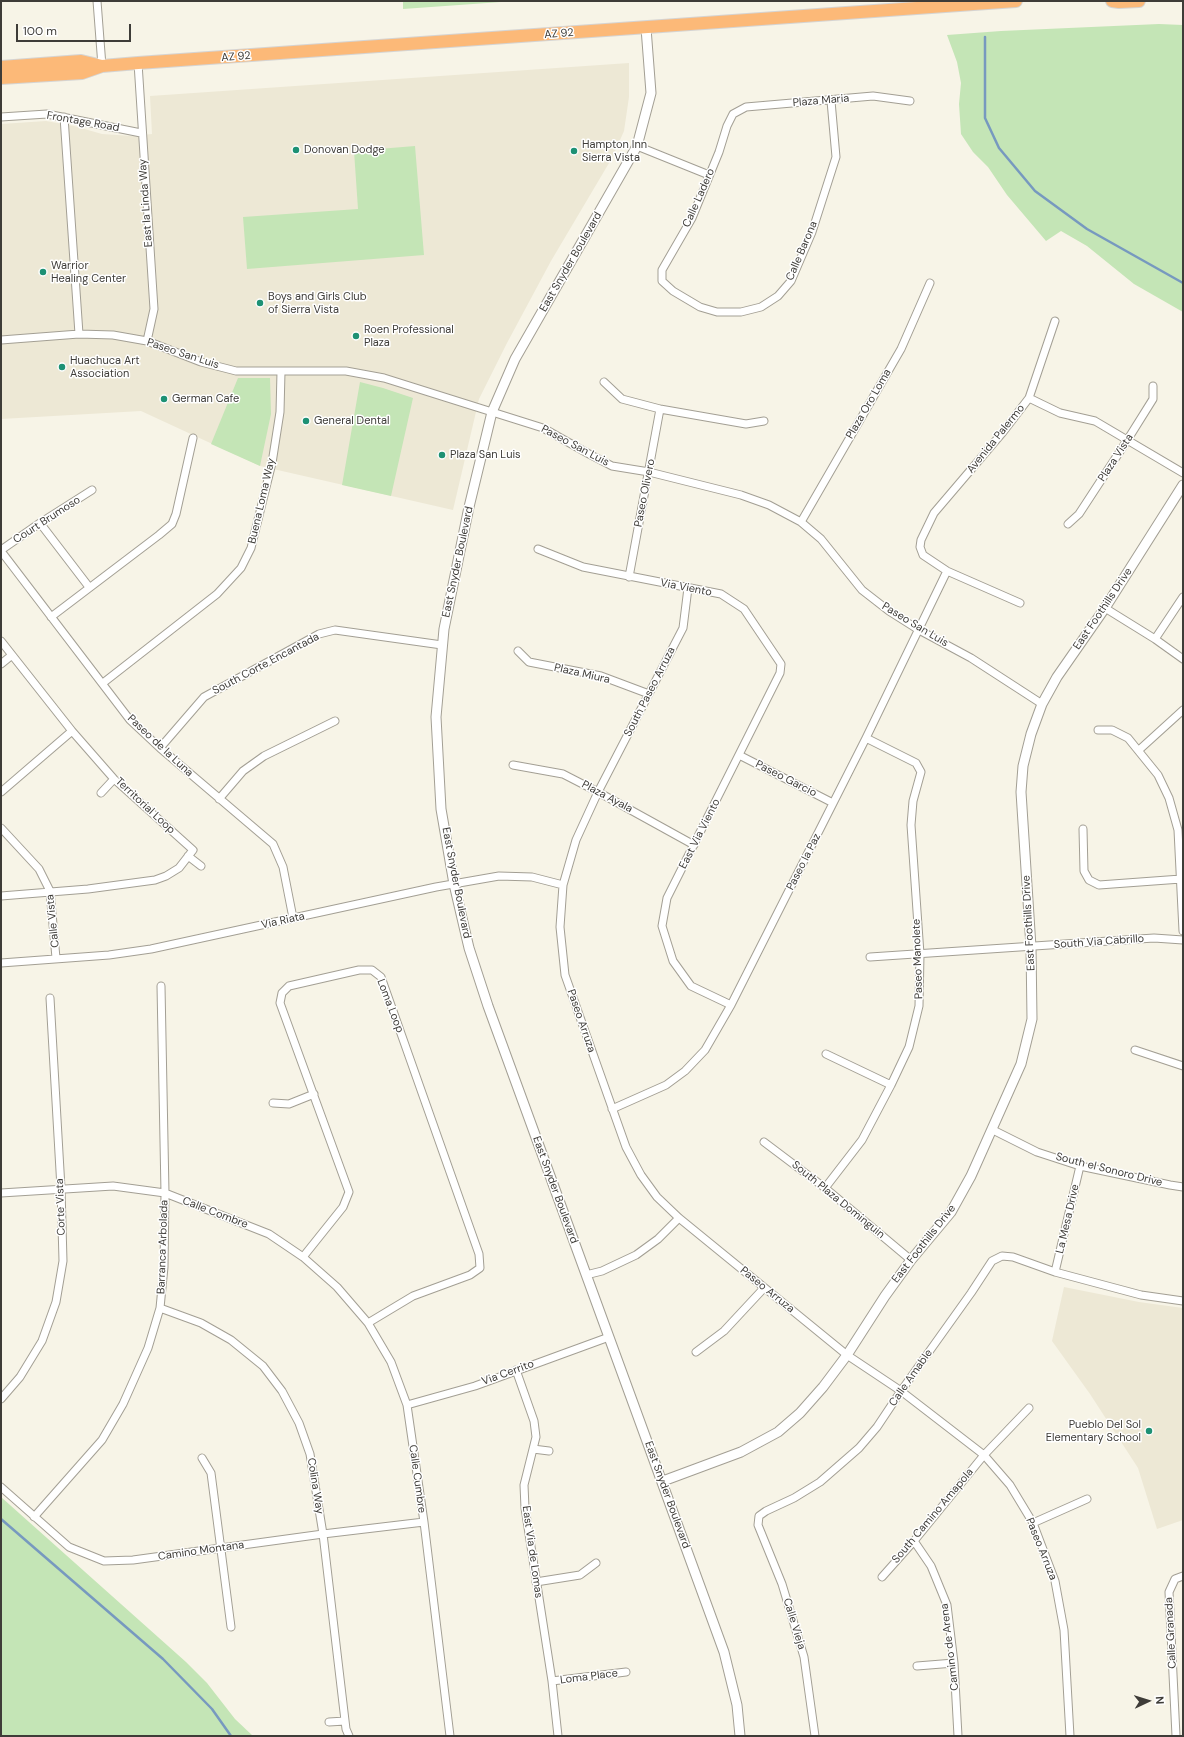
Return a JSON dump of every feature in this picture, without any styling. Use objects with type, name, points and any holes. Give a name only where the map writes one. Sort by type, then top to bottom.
[{"type":"main road","name":"AZ 92","points":[[1,78],[82,73],[102,66],[1016,1]]},
{"type":"main road","points":[[1112,1],[1139,1]]},
{"type":"main road","name":"AZ 92","points":[[1,67],[81,61],[102,66]]},
{"type":"street","points":[[97,1],[102,66]]},
{"type":"street","name":"East Snyder Boulevard","points":[[646,28],[651,93],[637,146],[515,360],[492,412],[468,513],[444,629],[436,718],[441,809],[454,884],[469,948],[488,1006],[724,1652],[736,1705],[740,1736]]},
{"type":"street","name":"East la Linda Way","points":[[138,64],[141,133],[154,308],[147,341]]},
{"type":"street","name":"Plaza Maria","points":[[733,114],[746,107],[831,101],[873,96],[910,101]]},
{"type":"street","name":"Calle Barona","points":[[662,281],[673,291],[700,307],[717,312],[741,312],[762,307],[778,296],[791,281],[812,232],[836,156],[831,101]]},
{"type":"street","name":"Frontage Road","points":[[1,117],[47,114],[141,133]]},
{"type":"street","name":"Calle Ladero","points":[[662,281],[662,270],[692,218],[733,114]]},
{"type":"street","points":[[64,118],[79,334]]},
{"type":"street","points":[[637,146],[708,175]]},
{"type":"street","name":"Plaza Oro Loma","points":[[801,522],[901,349],[930,283]]},
{"type":"street","name":"Avenida Palermo","points":[[947,571],[923,555],[920,547],[921,540],[934,513],[1030,398],[1055,321]]},
{"type":"street","name":"Paseo San Luis","points":[[1,340],[79,334],[113,335],[147,341],[200,362],[236,371],[346,371],[384,378],[492,412],[507,415],[543,428],[612,466],[649,472],[741,495],[769,505],[801,522],[822,539],[862,590],[889,611],[919,630],[971,658],[1042,704]]},
{"type":"street","name":"Buena Loma Way","points":[[102,683],[217,594],[241,568],[251,548],[272,463],[280,412],[281,372]]},
{"type":"street","points":[[604,382],[622,399],[660,409],[746,424],[764,421]]},
{"type":"street","name":"Plaza Vista","points":[[1068,524],[1079,514],[1153,399],[1154,386]]},
{"type":"street","points":[[1030,398],[1060,413],[1095,421],[1128,439],[1183,473]]},
{"type":"street","name":"Paseo Olivero","points":[[628,577],[660,409]]},
{"type":"street","points":[[51,616],[172,524],[176,514],[193,438]]},
{"type":"street","name":"East Foothills Drive","points":[[662,1481],[741,1452],[778,1432],[800,1414],[823,1387],[847,1354],[885,1296],[911,1260],[951,1212],[971,1176],[993,1130],[1021,1064],[1032,1019],[1031,947],[1021,792],[1023,766],[1031,734],[1042,704],[1057,677],[1105,608],[1183,486]]},
{"type":"street","name":"Court Brumoso","points":[[1,550],[92,490]]},
{"type":"street","points":[[40,523],[89,587]]},
{"type":"street","name":"Paseo de la Luna","points":[[1,550],[130,720],[160,748],[273,844],[283,867],[293,918]]},
{"type":"street","name":"Via Viento","points":[[538,550],[584,567],[628,577],[721,594],[744,609],[769,644]]},
{"type":"street","points":[[947,571],[1020,603]]},
{"type":"street","name":"Paseo la Paz","points":[[612,1109],[666,1085],[685,1071],[704,1050],[731,1005],[866,738],[947,571]]},
{"type":"street","name":"South Paseo Arruza","points":[[598,792],[683,628],[688,588]]},
{"type":"street","points":[[1155,639],[1183,597]]},
{"type":"street","points":[[1105,608],[1155,639],[1183,659]]},
{"type":"street","name":"South Corte Encantada","points":[[160,748],[204,697],[320,634],[335,630],[442,645]]},
{"type":"street","name":"Territorial Loop","points":[[1,641],[72,731],[114,778],[193,850],[188,856]]},
{"type":"street","name":"East Via Viento","points":[[731,1005],[691,986],[673,961],[662,926],[667,898],[780,673],[781,664],[769,644]]},
{"type":"street","name":"Plaza Miura","points":[[518,651],[529,662],[601,676],[649,694]]},
{"type":"street","points":[[1,664],[12,655]]},
{"type":"street","points":[[1139,750],[1183,710]]},
{"type":"street","points":[[219,799],[243,771],[264,756],[335,721]]},
{"type":"street","points":[[1098,730],[1112,730],[1128,738],[1158,775],[1169,798],[1178,830],[1183,931]]},
{"type":"street","points":[[1,792],[72,731]]},
{"type":"street","name":"Paseo Manolete","points":[[825,1188],[862,1140],[909,1047],[919,1006],[920,954],[910,826],[913,801],[921,772],[916,763],[866,738]]},
{"type":"street","name":"Paseo Garcio","points":[[739,755],[833,803]]},
{"type":"street","name":"Plaza Ayala","points":[[513,765],[563,774],[694,845]]},
{"type":"street","points":[[101,793],[114,778]]},
{"type":"street","name":"Paseo Arruza","points":[[598,792],[576,840],[563,885],[560,927],[565,975],[626,1147],[641,1175],[657,1197],[679,1218],[847,1354],[901,1391],[984,1455],[1010,1485],[1033,1523],[1055,1581],[1064,1630],[1070,1736]]},
{"type":"street","name":"Calle Vista","points":[[1,828],[39,869],[50,891],[56,958]]},
{"type":"street","points":[[1083,828],[1084,871],[1089,880],[1099,884],[1181,879]]},
{"type":"street","points":[[1,896],[121,886],[155,880],[166,876],[179,868],[188,856],[201,866]]},
{"type":"street","name":"Via Riata","points":[[1,963],[109,955],[151,949],[454,884],[499,876],[532,877],[563,885]]},
{"type":"street","name":"South Via Cabrillo","points":[[870,957],[1154,938],[1183,940]]},
{"type":"street","name":"Loma Loop","points":[[303,1257],[343,1208],[349,1192],[280,1004],[282,993],[289,986],[359,970],[372,970],[381,977],[479,1254],[480,1268],[470,1275],[413,1296],[368,1323]]},
{"type":"street","name":"Barranca Arbolada","points":[[34,1517],[102,1440],[124,1404],[148,1348],[160,1308],[164,1267],[165,1193],[161,986]]},
{"type":"street","name":"Corte Vista","points":[[1,1399],[20,1378],[42,1341],[56,1302],[63,1261],[61,1188],[50,998]]},
{"type":"street","points":[[1135,1050],[1183,1066]]},
{"type":"street","points":[[826,1054],[890,1085]]},
{"type":"street","points":[[273,1102],[289,1104],[314,1094]]},
{"type":"street","name":"South el Sonoro Drive","points":[[993,1130],[1037,1152],[1080,1166],[1183,1187]]},
{"type":"street","name":"South Plaza Dominguin","points":[[764,1142],[825,1188],[911,1260]]},
{"type":"street","name":"La Mesa Drive","points":[[1055,1272],[1080,1166]]},
{"type":"street","name":"Calle Combre","points":[[1,1193],[61,1188],[113,1186],[165,1193],[269,1234],[303,1257]]},
{"type":"street","points":[[586,1275],[602,1271],[636,1255],[658,1239],[679,1218]]},
{"type":"street","name":"Calle Amable","points":[[759,1516],[766,1511],[794,1498],[820,1482],[842,1464],[877,1427],[992,1261],[1002,1256],[1013,1257],[1055,1272],[1141,1295],[1183,1301]]},
{"type":"street","name":"Calle Cumbre","points":[[303,1257],[337,1287],[368,1323],[391,1362],[407,1405],[424,1522],[450,1736]]},
{"type":"street","points":[[696,1352],[724,1331],[764,1288]]},
{"type":"street","name":"Colina Way","points":[[160,1308],[201,1323],[231,1340],[263,1366],[282,1391],[299,1422],[310,1454],[323,1534],[346,1730],[349,1736]]},
{"type":"street","name":"Via Cerrito","points":[[407,1405],[475,1386],[609,1337]]},
{"type":"street","name":"East Via de Lomas","points":[[516,1370],[534,1421],[536,1437],[524,1486],[525,1508],[552,1681],[558,1736]]},
{"type":"street","name":"South Camino Amapola","points":[[882,1577],[914,1541],[984,1455],[1029,1408]]},
{"type":"street","points":[[533,1449],[549,1451]]},
{"type":"street","points":[[202,1458],[211,1473],[231,1627]]},
{"type":"street","name":"Camino Montana","points":[[1,1488],[69,1547],[104,1560],[134,1560],[323,1534],[424,1522]]},
{"type":"street","points":[[1033,1523],[1087,1499]]},
{"type":"street","name":"Calle Vieja","points":[[759,1516],[758,1525],[782,1584],[804,1657],[816,1736]]},
{"type":"street","name":"Camino de Arena","points":[[914,1541],[931,1566],[946,1605],[954,1663],[958,1736]]},
{"type":"street","points":[[536,1582],[580,1575],[596,1563]]},
{"type":"street","name":"Calle Granada","points":[[1176,1736],[1169,1592],[1175,1579],[1183,1576]]},
{"type":"street","points":[[917,1666],[954,1663]]},
{"type":"street","name":"Loma Place","points":[[552,1681],[626,1672]]},
{"type":"street","points":[[329,1722],[345,1720]]},
{"type":"shaded area","points":[[629,63],[629,97],[624,131],[612,158],[551,261],[479,399],[453,510],[260,466],[141,411],[1,419],[1,124],[46,121],[74,126],[102,134],[132,136],[152,134],[150,96]]},
{"type":"shaded area","name":"Pueblo Del Sol Elementary School","points":[[1064,1287],[1139,1302],[1183,1308],[1183,1520],[1157,1529],[1138,1468],[1090,1394],[1052,1341]]},
{"type":"green space","points":[[403,1],[515,1],[403,9]]},
{"type":"green space","points":[[1159,24],[1183,25],[1183,312],[1134,284],[1087,246],[1061,231],[1046,241],[1007,195],[988,167],[973,152],[961,134],[959,104],[961,83],[957,62],[947,35]]},
{"type":"green space","points":[[415,146],[424,255],[247,269],[243,217],[358,209],[354,151]]},
{"type":"green space","points":[[238,378],[270,378],[271,414],[260,466],[211,444]]},
{"type":"green space","points":[[360,382],[413,398],[391,496],[342,485]]},
{"type":"green space","points":[[1,1497],[186,1662],[207,1683],[235,1719],[253,1736],[1,1736]]},
{"type":"waterway","points":[[985,37],[985,118],[999,148],[1035,191],[1087,229],[1183,283]]},
{"type":"waterway","points":[[1,1519],[163,1659],[212,1709],[231,1736]]},
{"type":"place","name":"Donovan Dodge","points":[[296,150]]},
{"type":"place","name":"Hampton Inn Sierra Vista","points":[[574,151]]},
{"type":"place","name":"Warrior Healing Center","points":[[43,272]]},
{"type":"place","name":"Boys and Girls Club of Sierra Vista","points":[[260,303]]},
{"type":"place","name":"Roen Professional Plaza","points":[[356,336]]},
{"type":"place","name":"Huachuca Art Association","points":[[62,367]]},
{"type":"place","name":"German Cafe","points":[[164,399]]},
{"type":"place","name":"General Dental","points":[[306,421]]},
{"type":"place","name":"Plaza San Luis","points":[[442,455]]},
{"type":"place","name":"Pueblo Del Sol Elementary School","points":[[1149,1431]]}]
